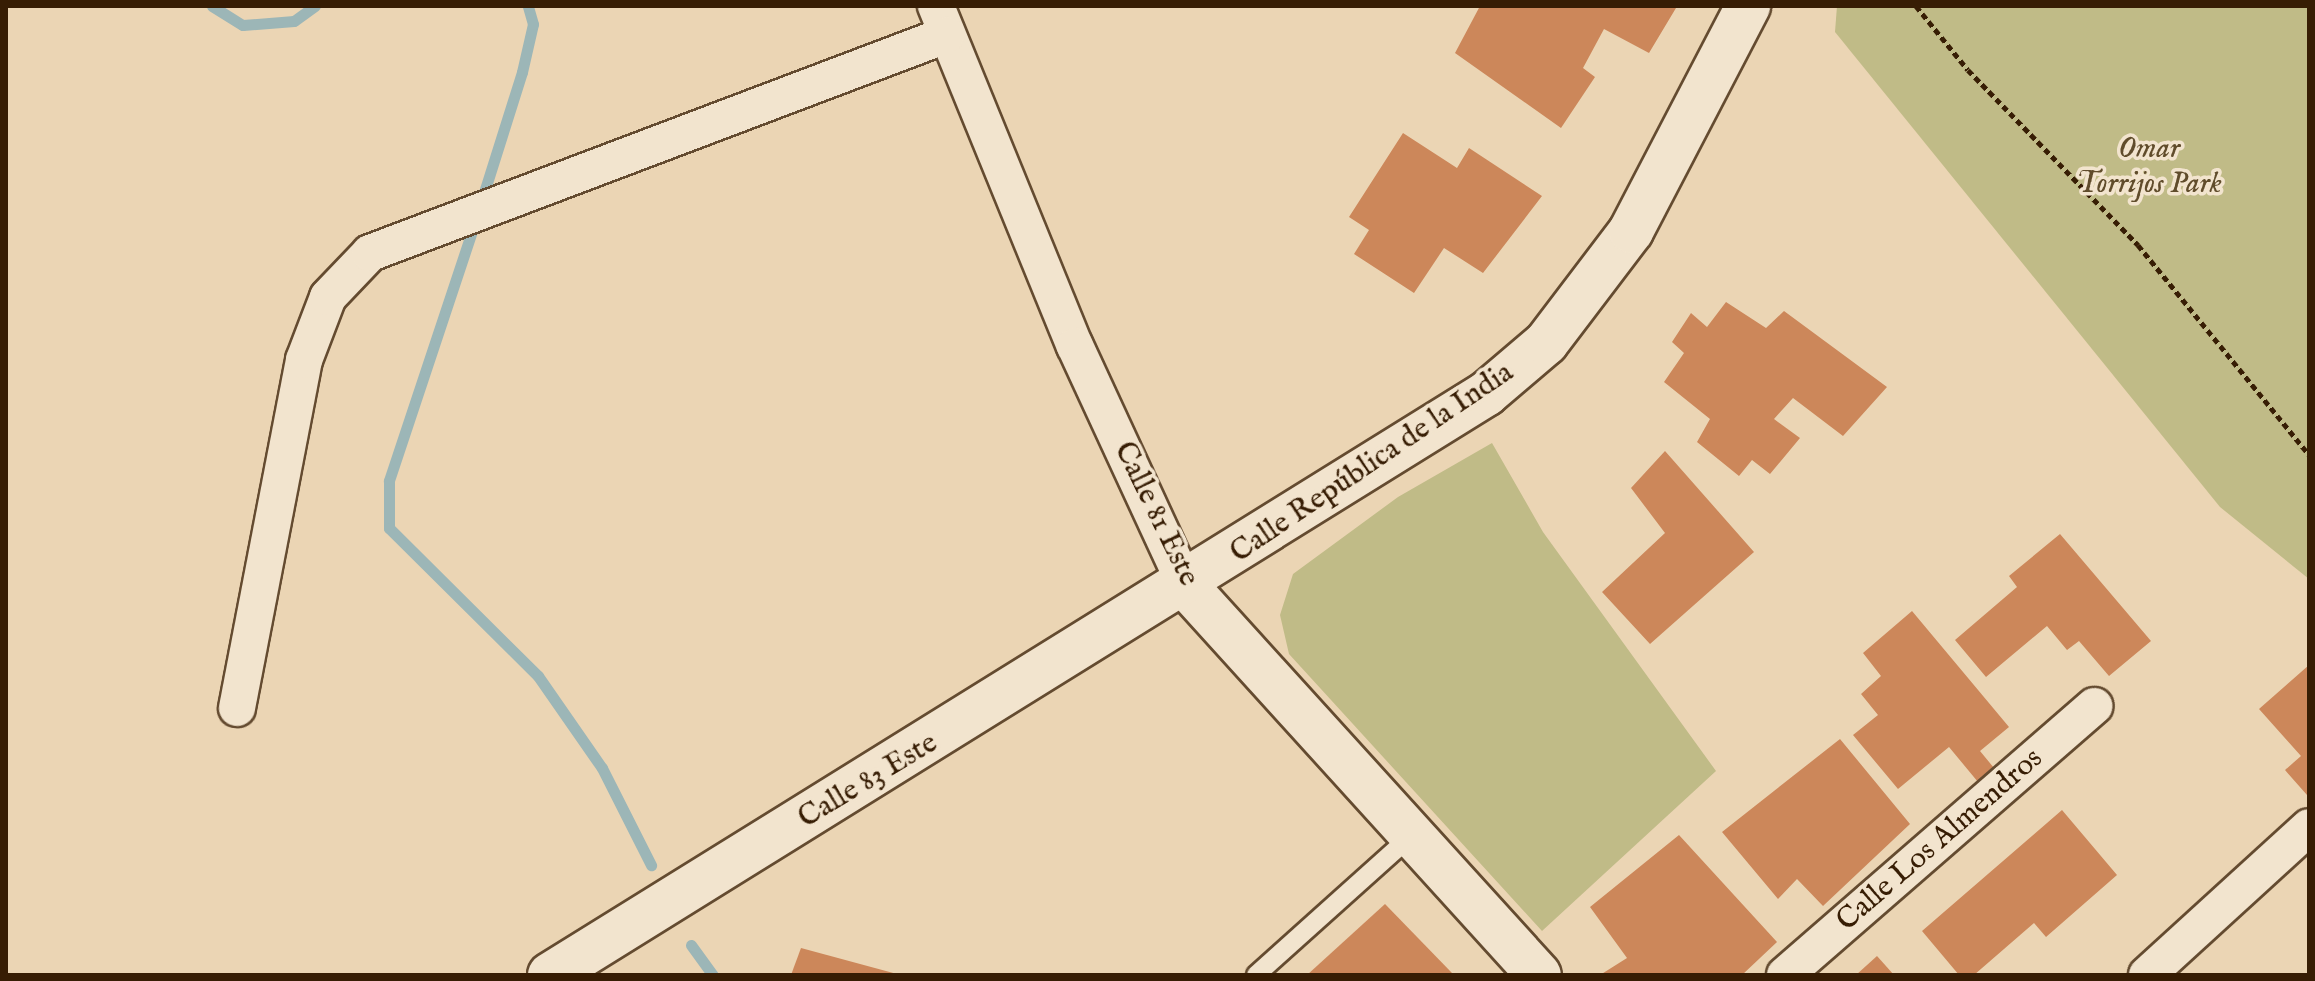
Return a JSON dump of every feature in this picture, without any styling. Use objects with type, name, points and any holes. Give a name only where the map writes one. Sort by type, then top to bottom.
[{"type":"street","name":"Calle República de la India","points":[[1186,586],[1486,394],[1546,343],[1631,231],[1748,6]]},
{"type":"street","name":"Calle 81 Este","points":[[941,20],[1075,346],[1186,586],[1539,975]]},
{"type":"street","points":[[237,708],[304,360],[328,297],[370,253],[941,20]]},
{"type":"street","name":"Calle 83 Este","points":[[550,975],[1186,586]]},
{"type":"street","name":"Calle Los Almendros","points":[[1785,975],[2094,706]]},
{"type":"street","points":[[2147,975],[2309,827]]},
{"type":"lane","points":[[1256,975],[1412,835]]},
{"type":"path","points":[[1916,6],[1968,70],[2138,245],[2309,455]]},
{"type":"green space","name":"Omar Torrijos Park","points":[[1837,6],[2309,6],[2309,579],[2220,507],[1835,32]]},
{"type":"green space","points":[[1492,443],[1543,532],[1716,771],[1542,931],[1289,654],[1280,615],[1293,574],[1398,497]]},
{"type":"building","points":[[1480,6],[1676,8],[1649,53],[1604,29],[1583,68],[1595,77],[1561,128],[1455,53]]},
{"type":"building","points":[[1403,133],[1457,168],[1469,148],[1542,196],[1483,273],[1444,248],[1414,293],[1354,254],[1369,230],[1349,217]]},
{"type":"building","points":[[1726,302],[1766,328],[1784,311],[1887,387],[1843,436],[1793,398],[1774,419],[1800,438],[1770,474],[1752,460],[1739,476],[1697,442],[1710,419],[1664,382],[1684,353],[1672,342],[1691,313],[1707,327]]},
{"type":"building","points":[[1665,451],[1754,552],[1650,644],[1602,592],[1665,533],[1631,488]]},
{"type":"building","points":[[2060,534],[2151,641],[2109,676],[2079,641],[2067,650],[2047,626],[1986,677],[1955,640],[2017,587],[2009,576]]},
{"type":"building","points":[[1912,611],[2009,727],[1980,751],[1994,768],[1978,782],[1949,747],[1898,789],[1853,735],[1878,715],[1861,694],[1881,676],[1863,653]]},
{"type":"building","points":[[2309,665],[2307,795],[2285,770],[2301,756],[2259,709]]},
{"type":"building","points":[[1840,739],[1910,824],[1823,906],[1797,879],[1778,899],[1722,832]]},
{"type":"building","points":[[2062,810],[2117,875],[2046,937],[2034,923],[1974,975],[1959,975],[1922,931]]},
{"type":"building","points":[[1679,835],[1777,942],[1742,975],[1600,975],[1627,958],[1590,907]]},
{"type":"building","points":[[1385,904],[1452,973],[1307,975]]},
{"type":"building","points":[[801,948],[897,974],[791,975]]},
{"type":"building","points":[[1877,956],[1894,975],[1856,975]]},
{"type":"waterway","points":[[212,6],[243,25],[294,21],[315,6]]},
{"type":"waterway","points":[[481,202],[522,72],[533,24],[528,6]]},
{"type":"waterway","points":[[475,222],[389,481],[389,528],[538,676],[602,768],[651,865]]},
{"type":"waterway","points":[[691,945],[713,975]]}]
